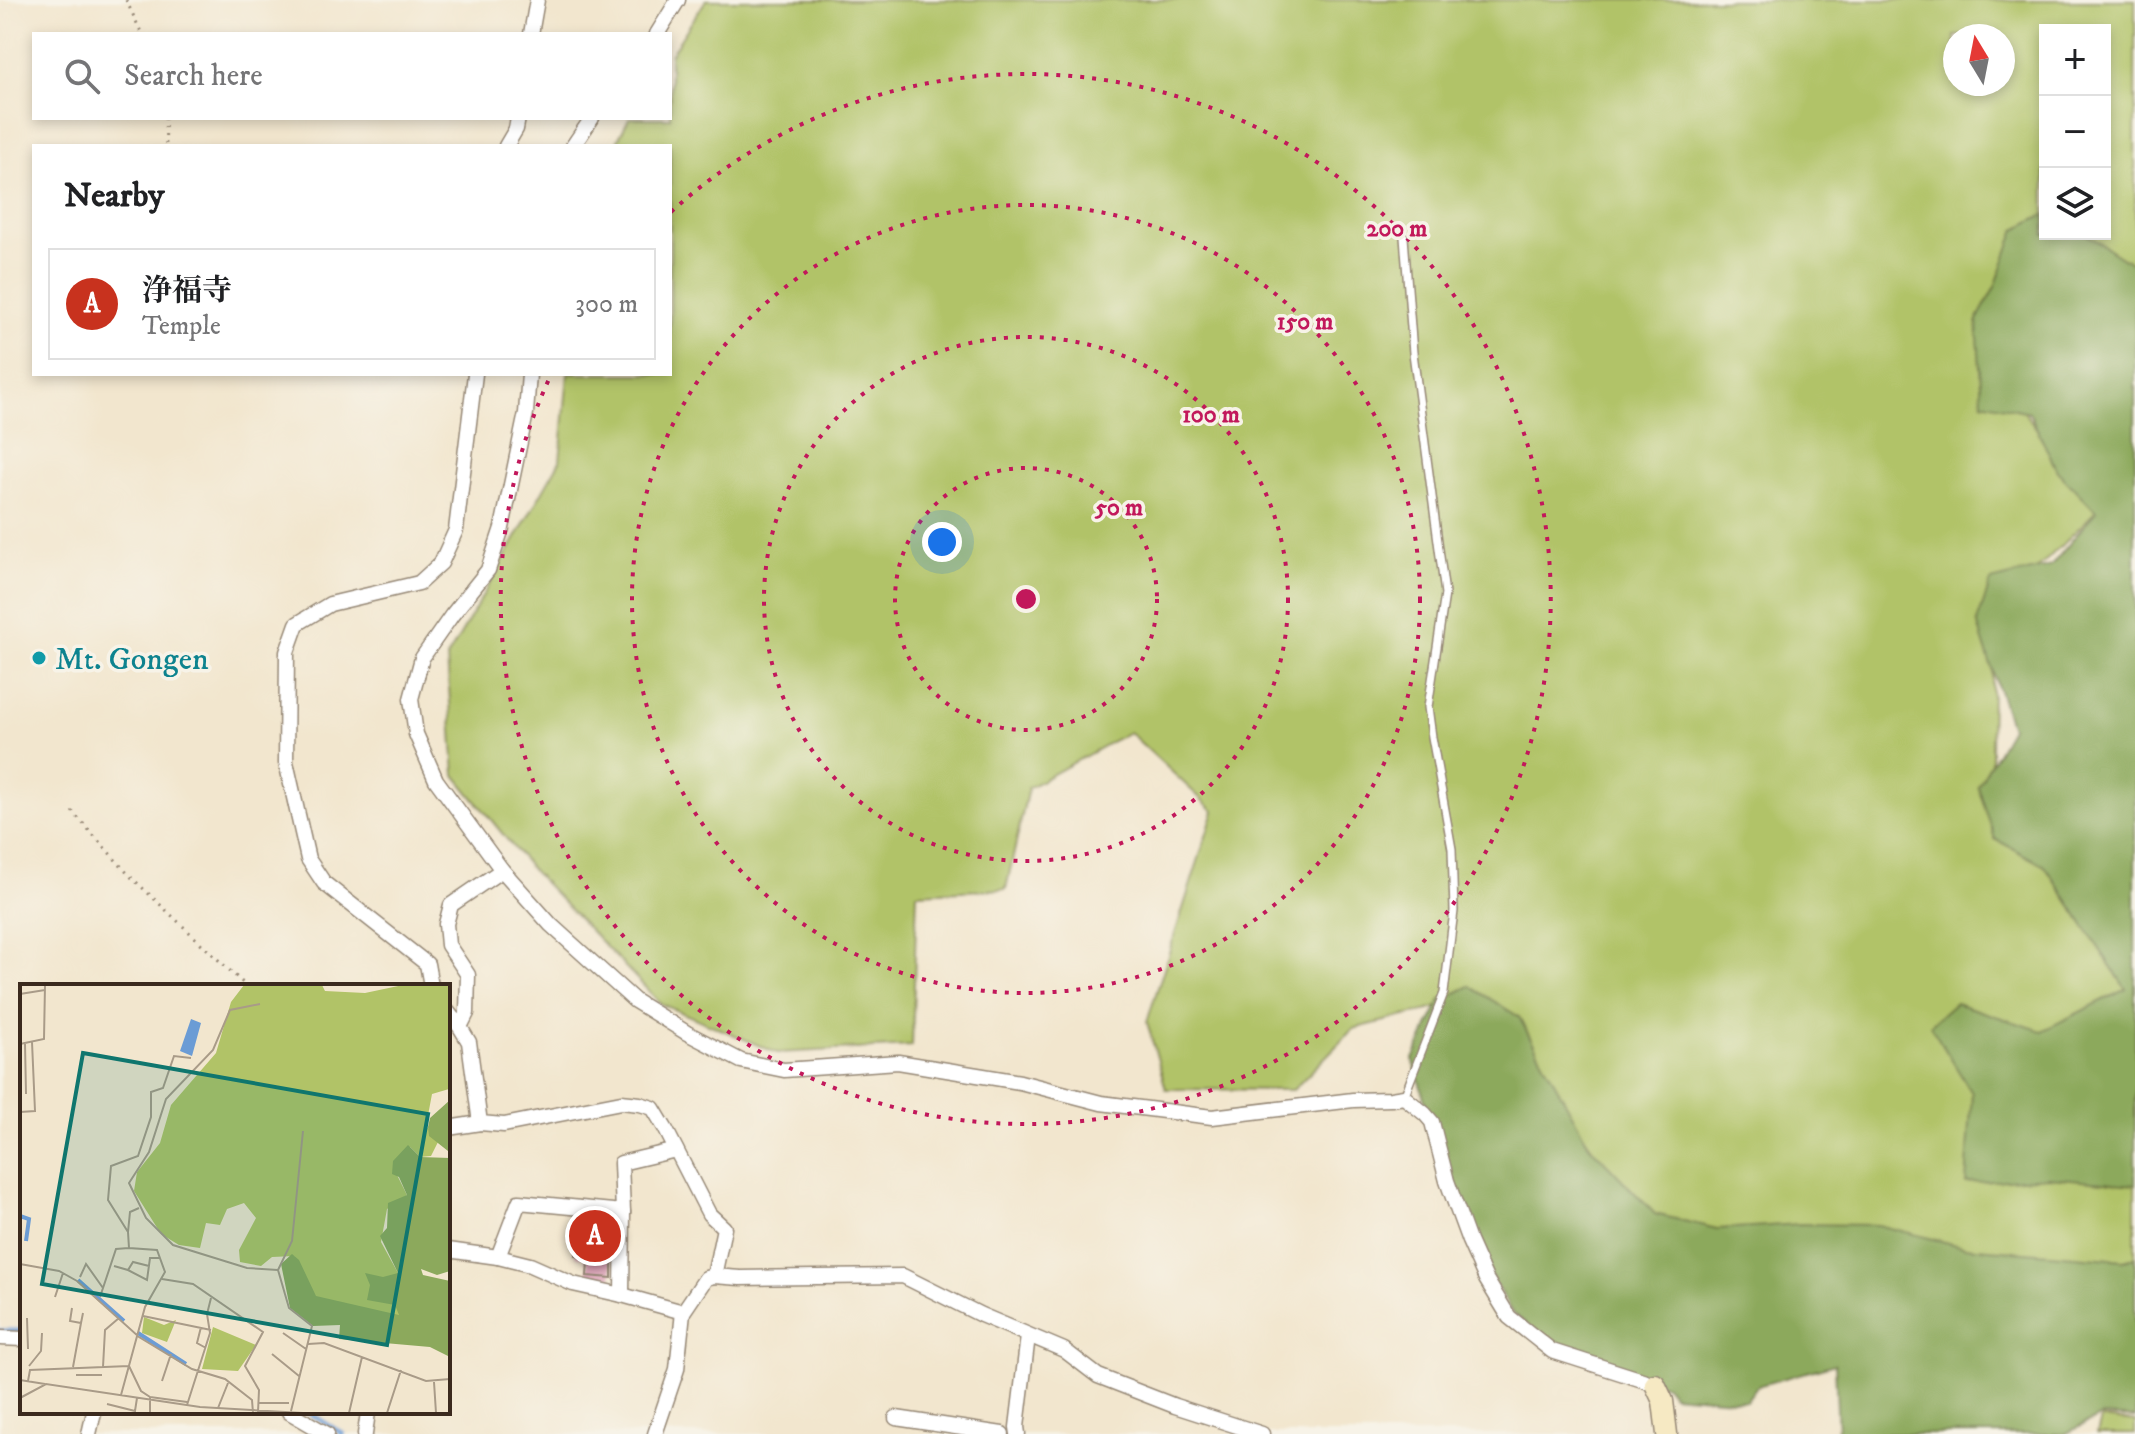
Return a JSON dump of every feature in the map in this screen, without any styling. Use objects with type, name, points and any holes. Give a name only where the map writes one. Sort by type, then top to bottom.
[{"type":"street","points":[[531,32],[537,0]]},
{"type":"street","points":[[658,32],[678,0]]},
{"type":"street","points":[[507,144],[518,120]]},
{"type":"street","points":[[574,144],[591,120]]},
{"type":"street","points":[[431,984],[427,964],[324,883],[308,859],[286,762],[287,652],[297,624],[330,604],[419,583],[441,563],[456,530],[475,376]]},
{"type":"street","points":[[529,376],[526,413],[505,513],[488,570],[422,658],[411,699],[416,734],[436,780],[502,870],[551,925],[635,1001],[741,1061],[784,1070],[898,1062],[1020,1082],[1101,1103],[1212,1117],[1404,1097],[1432,1122],[1447,1181],[1469,1241],[1486,1279],[1509,1317],[1552,1351],[1655,1384],[1663,1401],[1667,1434]]},
{"type":"street","points":[[460,1027],[467,1013],[468,975],[448,945],[448,915],[451,905],[502,870]]},
{"type":"street","points":[[450,1014],[469,1042],[480,1123]]},
{"type":"street","points":[[450,1128],[480,1123],[504,1125],[621,1102],[653,1108],[709,1214],[724,1228],[714,1276]]},
{"type":"street","points":[[622,1295],[621,1163],[676,1150]]},
{"type":"street","points":[[498,1257],[519,1202],[623,1212]]},
{"type":"street","points":[[450,1250],[530,1265],[573,1284],[683,1312]]},
{"type":"street","points":[[655,1434],[677,1369],[683,1312],[706,1278],[714,1276],[903,1276],[981,1315],[1064,1350],[1098,1376],[1175,1406],[1262,1434]]},
{"type":"street","points":[[1018,1434],[1028,1336]]},
{"type":"street","points":[[0,1338],[20,1339]]},
{"type":"street","points":[[89,1434],[94,1414]]},
{"type":"street","points":[[292,1414],[327,1434]]},
{"type":"street","points":[[365,1434],[368,1414]]},
{"type":"street","points":[[896,1418],[1002,1434]]},
{"type":"lane","points":[[1404,237],[1413,353],[1445,594],[1428,707],[1452,849],[1454,911],[1444,993],[1404,1097]]},
{"type":"path","points":[[126,0],[141,32]]},
{"type":"path","points":[[165,120],[166,144]]},
{"type":"path","points":[[72,811],[130,876],[244,984]]},
{"type":"green space","points":[[706,0],[2135,0],[2135,266],[2095,240],[2111,240],[2111,24],[2039,24],[2039,240],[2043,240],[1992,367],[2096,511],[1993,613],[1990,823],[2045,866],[2126,989],[2135,1182],[2135,1257],[2124,1260],[1658,1241],[1485,996],[1353,1029],[1293,1090],[1166,1089],[1147,1022],[1214,811],[1129,732],[1028,788],[1006,889],[917,893],[912,1046],[777,1053],[661,1004],[531,869],[455,775],[447,658],[560,461],[568,376],[672,376],[672,144],[616,144],[628,120],[672,120],[672,52]]},
{"type":"green space","points":[[2039,217],[2039,240],[2095,240],[2135,266],[2135,1185],[2049,1177],[1966,1183],[1972,1093],[1930,1025],[1955,1003],[2042,1031],[2126,989],[2045,866],[1995,839],[1978,786],[2011,728],[1977,622],[1991,581],[2051,566],[2096,511],[2057,471],[2029,412],[1982,402],[1977,320],[1995,287],[2016,229]]},
{"type":"green space","points":[[1470,986],[1519,1017],[1589,1145],[1655,1214],[1717,1229],[1800,1224],[1878,1225],[1965,1247],[2124,1260],[2135,1257],[2135,1418],[2101,1416],[2065,1434],[1838,1434],[1835,1364],[1757,1386],[1746,1401],[1673,1395],[1665,1385],[1555,1345],[1512,1313],[1492,1278],[1473,1238],[1427,1109],[1413,1059],[1441,1000]]},
{"type":"green space","points":[[2101,1418],[2135,1422],[2135,1434],[2097,1434]]},
{"type":"building","points":[[579,1218],[613,1221],[612,1278],[587,1276],[588,1262],[585,1257],[576,1256]]},
{"type":"waterway","points":[[0,1331],[20,1331]]},
{"type":"waterway","points":[[311,1414],[343,1434]]},
{"type":"place","name":"Mt. Gongen","points":[[39,658]]},
{"type":"place","name":"浄福寺","points":[[595,1236]]}]
